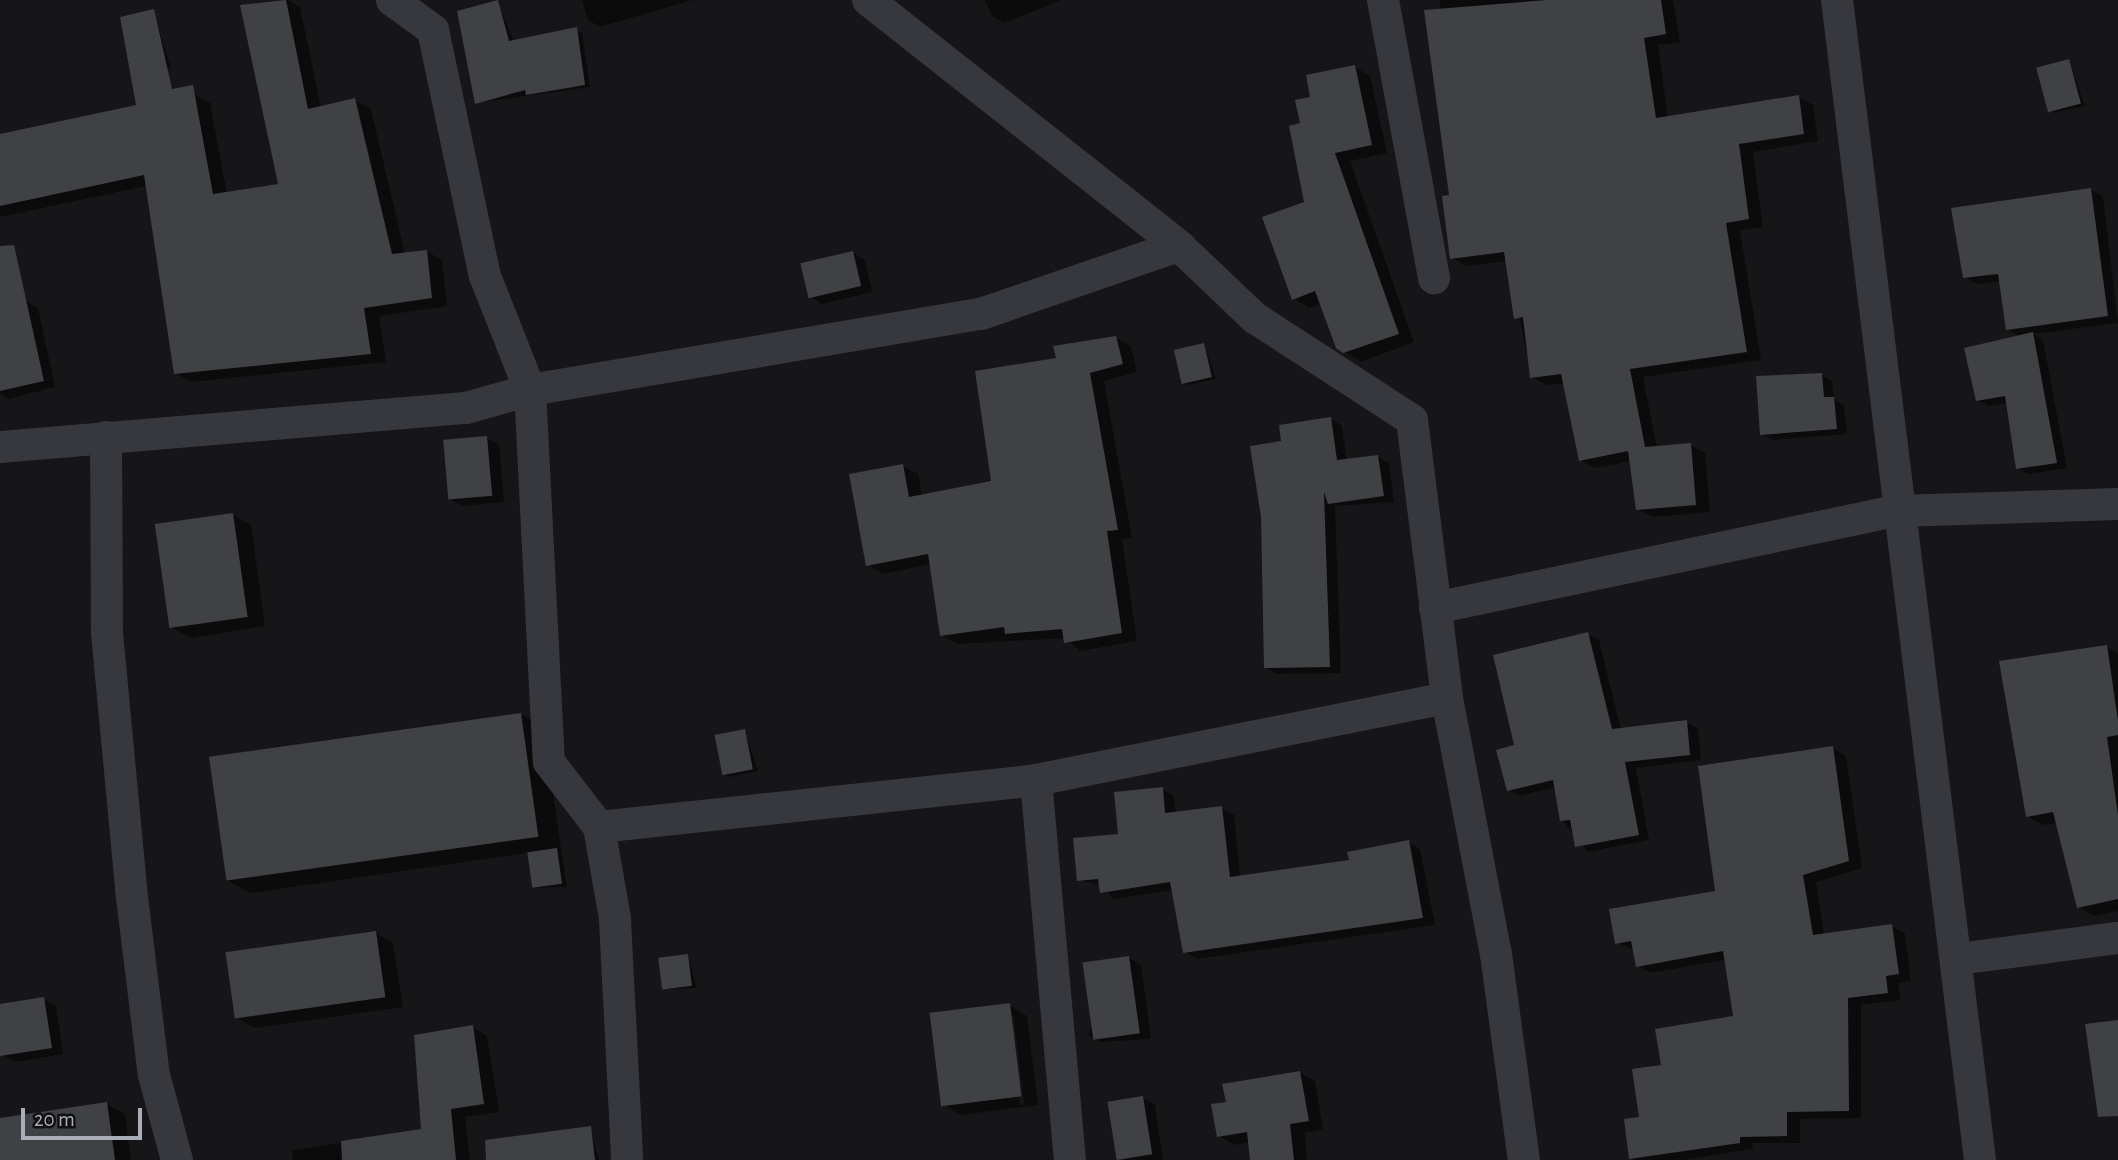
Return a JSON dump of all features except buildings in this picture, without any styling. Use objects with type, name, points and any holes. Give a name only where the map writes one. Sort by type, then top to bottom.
[{"type":"street","points":[[392,0],[432,30],[485,276],[530,390],[549,762],[599,827],[615,919],[627,1160]]},
{"type":"street","points":[[868,0],[1179,246],[1255,318],[1412,420],[1447,698],[1496,954],[1524,1160]]},
{"type":"street","points":[[1383,0],[1434,278]]},
{"type":"street","points":[[1837,0],[1897,511],[1958,958],[1980,1160]]},
{"type":"street","points":[[0,447],[466,408],[530,390],[981,314],[1179,246]]},
{"type":"street","points":[[106,437],[107,634],[130,876],[154,1075],[177,1160]]},
{"type":"street","points":[[1435,608],[1897,511],[2118,504]]},
{"type":"street","points":[[599,827],[1036,780],[1447,698]]},
{"type":"street","points":[[1036,780],[1070,1160]]},
{"type":"street","points":[[1958,958],[2118,938]]}]
